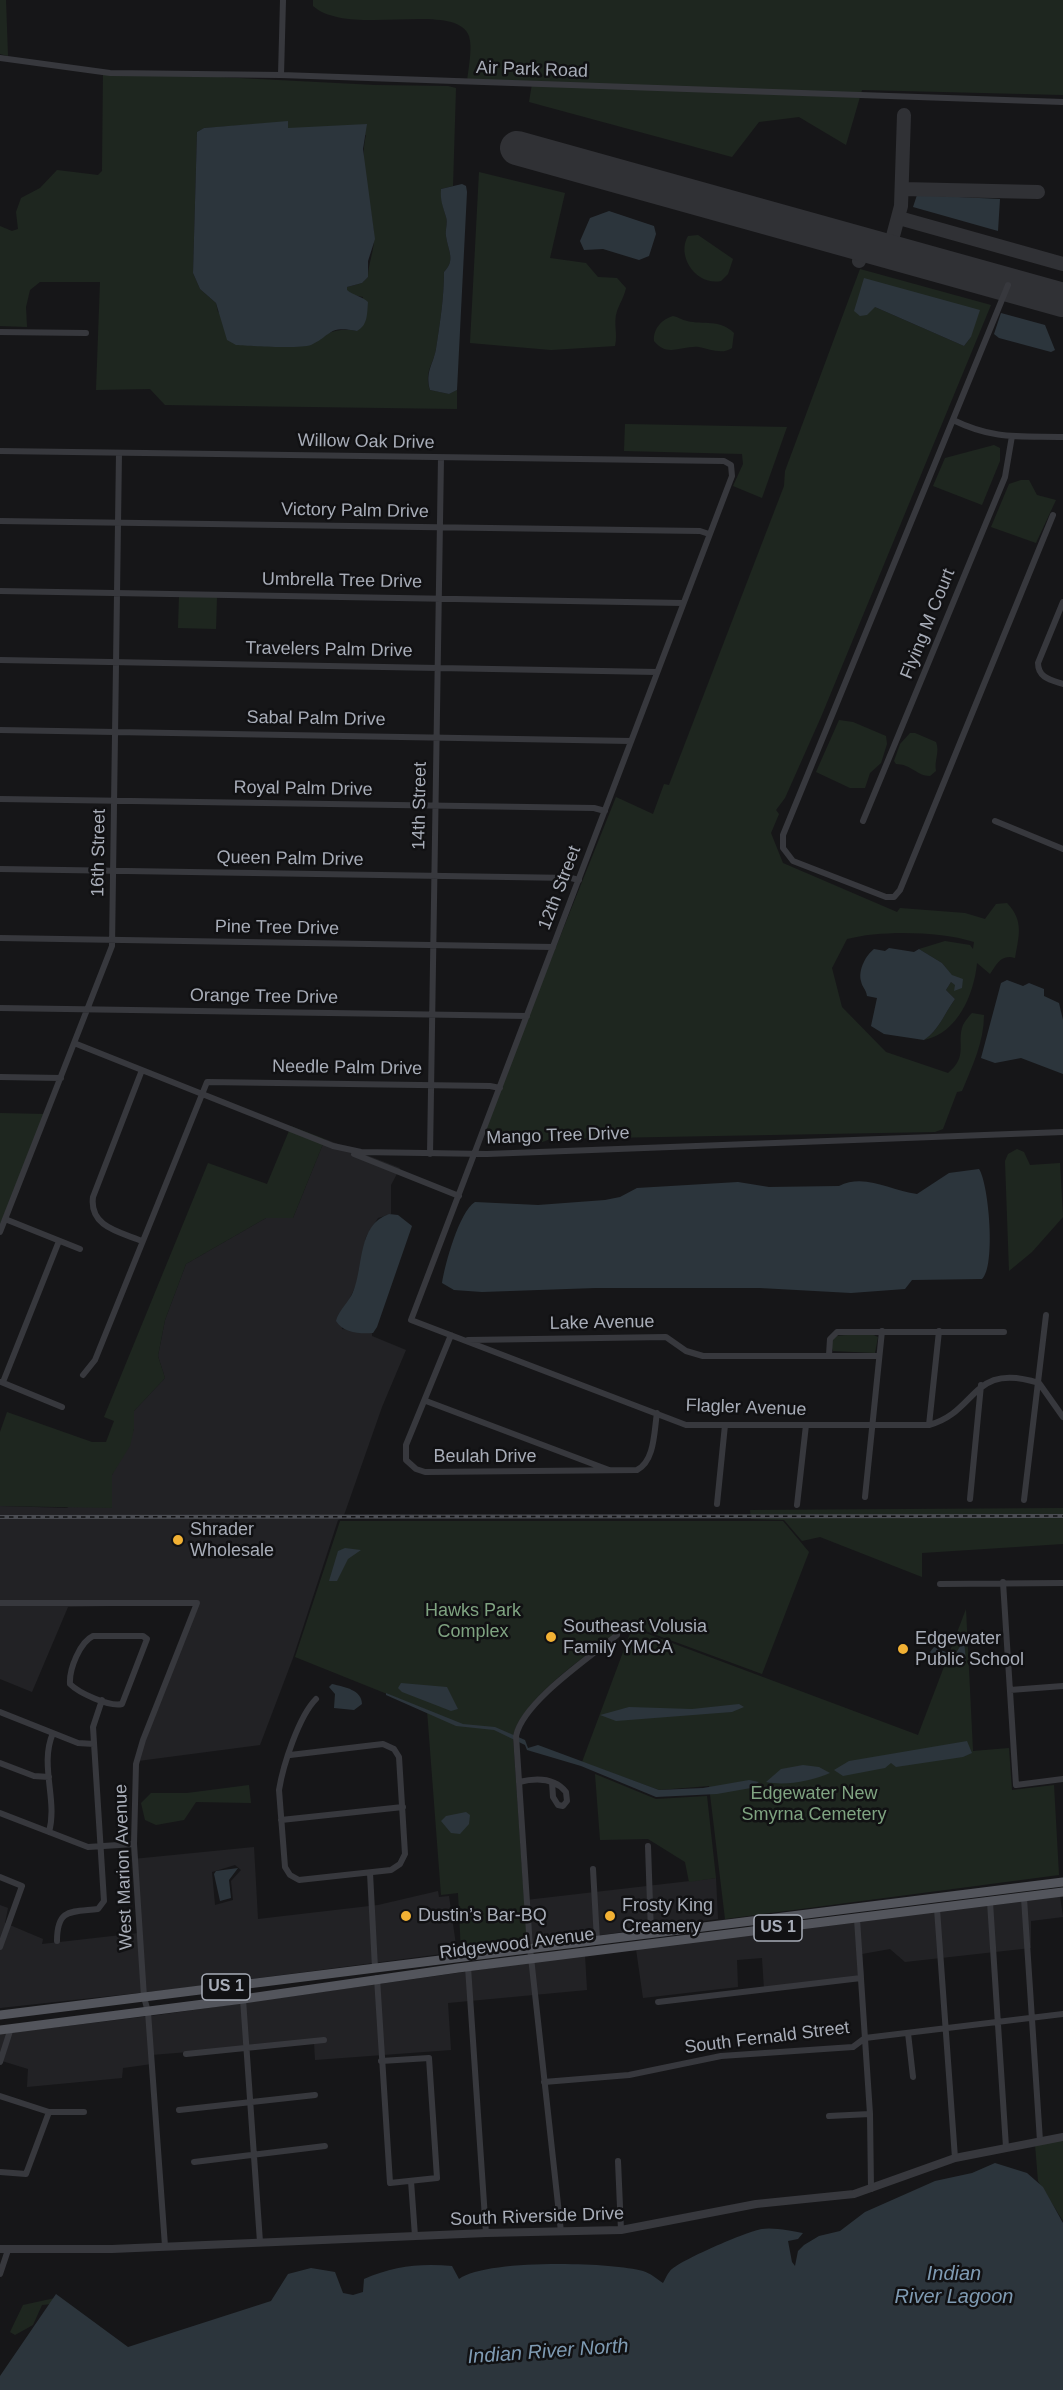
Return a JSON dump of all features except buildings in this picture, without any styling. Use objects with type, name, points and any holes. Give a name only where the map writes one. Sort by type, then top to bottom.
[{"type":"main road","name":"Ridgewood Avenue","points":[[376,1973],[410,1964],[530,1948],[1063,1882]]},
{"type":"main road","name":"Ridgewood Avenue","points":[[5,2014],[376,1973],[468,1967],[1063,1893]]},
{"type":"main road","points":[[859,1918],[866,1912],[917,1906],[924,1900]]},
{"type":"main road","points":[[776,1929],[783,1924],[840,1916],[847,1909]]},
{"type":"main road","points":[[657,1944],[666,1936],[710,1931],[720,1925]]},
{"type":"main road","points":[[593,1951],[606,1946],[643,1941],[651,1933]]},
{"type":"main road","name":"US 1","points":[[0,2030],[243,1999],[337,1984],[340,1980],[376,1973]]},
{"type":"main road","name":"US 1","points":[[11,2028],[18,2020],[33,2011]]},
{"type":"street","points":[[281,75],[284,0]]},
{"type":"street","name":"Air Park Road","points":[[0,58],[110,73],[281,75],[1063,102]]},
{"type":"street","points":[[1008,285],[783,835],[783,848],[793,861],[886,897],[894,897],[900,890],[1053,515]]},
{"type":"street","points":[[0,332],[86,333]]},
{"type":"street","points":[[953,420],[985,434],[1063,437]]},
{"type":"street","name":"Flying M Court","points":[[864,821],[1005,477],[1012,436]]},
{"type":"street","name":"Willow Oak Drive","points":[[0,451],[724,461],[731,465]]},
{"type":"street","name":"16th Street","points":[[0,1232],[88,1009],[112,940],[119,453]]},
{"type":"street","name":"14th Street","points":[[430,1154],[441,458]]},
{"type":"street","name":"12th Street","points":[[411,1320],[732,476],[731,465]]},
{"type":"street","name":"Victory Palm Drive","points":[[0,520],[709,534]]},
{"type":"street","name":"Umbrella Tree Drive","points":[[0,591],[683,603]]},
{"type":"street","points":[[1063,602],[1038,663],[1038,669],[1043,676],[1063,684]]},
{"type":"street","name":"Travelers Palm Drive","points":[[0,660],[657,672]]},
{"type":"street","name":"Sabal Palm Drive","points":[[0,730],[631,741]]},
{"type":"street","name":"Royal Palm Drive","points":[[0,799],[594,808],[605,811]]},
{"type":"street","points":[[995,821],[1063,849]]},
{"type":"street","name":"Queen Palm Drive","points":[[0,869],[579,880]]},
{"type":"street","name":"Pine Tree Drive","points":[[0,938],[553,947]]},
{"type":"street","name":"Orange Tree Drive","points":[[0,1008],[527,1016]]},
{"type":"street","name":"Mango Tree Drive","points":[[74,1043],[346,1150],[475,1154],[1063,1132]]},
{"type":"street","points":[[142,1070],[91,1207],[94,1216],[102,1224],[142,1241]]},
{"type":"street","points":[[0,1077],[61,1078]]},
{"type":"street","name":"Needle Palm Drive","points":[[201,1094],[204,1084],[212,1081],[500,1088]]},
{"type":"street","points":[[83,1375],[95,1360],[201,1094]]},
{"type":"street","points":[[346,1150],[459,1196]]},
{"type":"street","points":[[5,1219],[80,1249]]},
{"type":"street","points":[[59,1241],[2,1382],[62,1407]]},
{"type":"street","points":[[1024,1500],[1046,1315]]},
{"type":"street","name":"Flagler Avenue","points":[[411,1320],[686,1425],[929,1425]]},
{"type":"street","points":[[866,1497],[882,1331]]},
{"type":"street","points":[[829,1355],[832,1334],[882,1331],[1004,1332]]},
{"type":"street","points":[[929,1425],[939,1331]]},
{"type":"street","name":"Beulah Drive","points":[[450,1335],[426,1401],[406,1445],[406,1460],[416,1469],[425,1472],[636,1470],[647,1462],[657,1413]]},
{"type":"street","name":"Lake Avenue","points":[[463,1340],[666,1337],[686,1351],[703,1356],[879,1356]]},
{"type":"street","points":[[929,1425],[949,1416],[981,1385],[1009,1377],[1039,1383],[1063,1417]]},
{"type":"street","points":[[970,1499],[981,1385]]},
{"type":"street","points":[[426,1401],[613,1471]]},
{"type":"street","points":[[717,1504],[725,1425]]},
{"type":"street","points":[[797,1504],[806,1425]]},
{"type":"street","points":[[1003,1582],[1016,1785],[1063,1779]]},
{"type":"street","points":[[940,1584],[1063,1583]]},
{"type":"street","name":"West Marion Avenue","points":[[0,1603],[197,1603],[139,1754],[134,1794],[134,1844],[144,1997],[148,2012],[165,2246]]},
{"type":"street","points":[[561,2232],[531,1959],[516,1738],[519,1724],[531,1706],[617,1635]]},
{"type":"street","points":[[93,1636],[143,1636],[147,1639],[147,1644],[124,1702],[118,1706],[102,1700],[74,1689],[70,1684],[69,1677],[83,1643],[93,1636]]},
{"type":"street","points":[[1010,1690],[1063,1686]]},
{"type":"street","points":[[290,1755],[387,1745],[394,1749],[399,1757],[403,1807],[405,1854],[400,1864],[392,1870],[299,1880],[290,1875],[285,1867],[279,1790],[290,1755],[308,1707],[316,1699]]},
{"type":"street","points":[[57,1941],[57,1930],[62,1916],[67,1912],[98,1909],[104,1900],[94,1744],[94,1720],[102,1700]]},
{"type":"street","points":[[0,1712],[83,1744],[94,1744]]},
{"type":"street","points":[[49,1832],[52,1816],[47,1751],[53,1733]]},
{"type":"street","points":[[0,1763],[34,1776],[49,1777]]},
{"type":"street","points":[[519,1782],[534,1779],[552,1782]]},
{"type":"street","points":[[281,1820],[403,1807]]},
{"type":"street","points":[[0,1814],[88,1846],[134,1844]]},
{"type":"street","points":[[648,1846],[651,1933]]},
{"type":"street","points":[[593,1869],[597,1940]]},
{"type":"street","points":[[370,1873],[381,2061],[390,2183],[437,2178],[429,2058],[381,2061]]},
{"type":"street","points":[[0,1877],[22,1886],[0,1947]]},
{"type":"street","points":[[1024,1898],[1040,2141]]},
{"type":"street","points":[[990,1902],[1006,2147]]},
{"type":"street","points":[[937,1909],[955,2158]]},
{"type":"street","points":[[859,1918],[870,2114],[871,2189]]},
{"type":"street","points":[[468,1967],[486,2233]]},
{"type":"street","points":[[658,2002],[861,1978]]},
{"type":"street","points":[[243,1999],[260,2242]]},
{"type":"street","points":[[0,2007],[5,2014]]},
{"type":"street","name":"South Fernald Street","points":[[544,2082],[629,2075],[721,2056],[853,2047],[865,2038],[1063,2014]]},
{"type":"street","points":[[0,2062],[11,2028]]},
{"type":"street","points":[[908,2033],[913,2077]]},
{"type":"street","points":[[186,2054],[324,2040]]},
{"type":"street","points":[[179,2110],[315,2095]]},
{"type":"street","points":[[0,2096],[49,2112],[84,2112]]},
{"type":"street","points":[[0,2172],[27,2174],[49,2112]]},
{"type":"street","points":[[829,2116],[870,2114]]},
{"type":"street","name":"South Riverside Drive","points":[[4,2250],[621,2230],[756,2204],[826,2198],[871,2189],[955,2158],[1063,2137]]},
{"type":"street","points":[[194,2162],[325,2146]]},
{"type":"street","points":[[618,2161],[621,2230]]},
{"type":"street","points":[[411,2181],[415,2236]]},
{"type":"street","points":[[0,2274],[4,2250]]},
{"type":"shaded area","points":[[325,1139],[400,1168],[391,1185],[391,1214],[378,1218],[366,1237],[357,1283],[347,1304],[340,1312],[342,1329],[372,1333],[372,1336],[406,1350],[382,1407],[343,1518],[338,1520],[293,1658],[260,1745],[138,1761],[194,1604],[68,1607],[32,1692],[0,1679],[0,1506],[67,1508],[112,1475],[134,1429],[134,1411],[165,1378],[158,1356],[165,1320],[186,1264],[266,1218],[293,1218]]},
{"type":"shaded area","points":[[254,1847],[258,1919],[378,1905],[438,1891],[439,1897],[449,1896],[457,1952],[175,1989],[0,2008],[0,1905],[8,1908],[5,1923],[43,1939],[42,1944],[139,1933],[133,1859]],"holes":[[[235,1865],[241,1870],[231,1881],[233,1900],[215,1905],[212,1872]]]},
{"type":"shaded area","points":[[716,1878],[718,1919],[527,1945],[526,1900]]},
{"type":"shaded area","points":[[1060,1896],[1063,1917],[1031,1921],[1031,1948],[905,1962],[890,1949],[862,1954],[864,1977],[764,1989],[762,1958],[737,1960],[738,1987],[643,1998],[636,1949]]},
{"type":"shaded area","points":[[585,1955],[587,1990],[448,2003],[451,2050],[315,2060],[314,2042],[151,2055],[152,2064],[123,2068],[122,2078],[27,2087],[28,2069],[2,2061],[0,2064],[0,2034],[158,2015]]},
{"type":"green space","points":[[0,0],[6,0],[8,56],[0,54]]},
{"type":"green space","points":[[313,0],[1063,0],[1063,95],[862,90],[846,145],[799,117],[759,122],[732,157],[529,102],[532,84],[467,82],[470,41],[469,36],[460,26],[444,21],[423,19],[351,19],[329,15],[313,6]]},
{"type":"green space","points":[[103,71],[456,88],[453,186],[441,189],[447,219],[446,236],[450,263],[444,272],[443,301],[428,384],[430,390],[449,394],[457,390],[457,409],[165,405],[150,389],[96,390],[100,282],[40,282],[30,290],[26,307],[27,327],[0,326],[0,226],[12,231],[18,229],[16,212],[21,198],[40,188],[57,170],[98,175],[102,171]],"holes":[[[288,122],[288,128],[366,135],[364,173],[374,241],[368,277],[362,283],[347,287],[347,291],[353,295],[363,297],[357,331],[332,332],[310,345],[218,312],[216,303],[200,289],[193,273],[197,132],[204,128]]]},
{"type":"green space","points":[[479,172],[565,193],[550,258],[586,263],[598,277],[617,278],[626,288],[616,315],[615,346],[551,350],[470,343]]},
{"type":"green space","points":[[698,235],[733,259],[728,274],[721,281],[704,279],[696,274],[687,260],[685,244],[688,236]]},
{"type":"green space","points":[[860,269],[991,305],[821,717],[785,798],[776,810],[779,814],[771,833],[783,863],[897,912],[900,908],[965,913],[985,919],[996,904],[1007,903],[1018,922],[1015,958],[1006,957],[997,963],[990,974],[977,963],[972,987],[962,1010],[955,1021],[936,1036],[924,1040],[938,1027],[955,999],[946,990],[951,982],[962,988],[942,963],[919,949],[945,941],[970,945],[973,949],[974,942],[960,938],[911,933],[861,936],[847,939],[832,968],[842,1007],[886,1052],[948,1073],[960,1055],[963,1025],[972,1013],[984,1015],[980,1045],[962,1091],[957,1092],[943,1129],[935,1132],[550,1139],[533,1144],[524,1144],[499,1137],[483,1129],[616,797],[653,814],[664,784],[669,785],[784,486],[785,471]],"holes":[[[875,307],[971,337],[964,346]]]},
{"type":"green space","points":[[673,316],[687,321],[717,324],[729,329],[734,333],[732,348],[720,351],[699,347],[664,349],[654,341],[654,337],[662,322]]},
{"type":"green space","points":[[625,424],[787,427],[762,498],[733,486],[743,464],[742,454],[624,451]]},
{"type":"green space","points":[[994,445],[1000,448],[1000,461],[982,505],[933,486],[945,458]]},
{"type":"green space","points":[[1029,480],[1037,495],[1056,500],[1036,543],[991,527],[1009,484]]},
{"type":"green space","points":[[179,596],[217,597],[216,629],[178,628]]},
{"type":"green space","points":[[839,720],[853,722],[886,736],[887,744],[881,763],[870,773],[865,788],[850,788],[816,772]]},
{"type":"green space","points":[[910,733],[936,742],[936,771],[930,776],[896,764],[894,761],[900,744]]},
{"type":"green space","points":[[0,1113],[44,1114],[0,1225]]},
{"type":"green space","points":[[291,1126],[325,1139],[293,1218],[266,1218],[186,1264],[165,1320],[158,1356],[165,1378],[134,1411],[134,1429],[130,1446],[112,1475],[112,1508],[0,1506],[0,1432],[7,1412],[92,1442],[106,1442],[114,1421],[104,1417],[208,1163],[267,1184]]},
{"type":"green space","points":[[1017,1149],[1024,1152],[1030,1165],[1060,1163],[1063,1217],[1032,1252],[1009,1271],[1005,1161],[1008,1154]]},
{"type":"green space","points":[[869,1333],[878,1337],[875,1353],[833,1351],[831,1345],[835,1336]]},
{"type":"green space","points":[[1063,1508],[1063,1544],[922,1553],[922,1577],[820,1537],[802,1541],[784,1520],[751,1519],[750,1510]]},
{"type":"green space","name":"Hawks Park Complex","points":[[340,1521],[783,1521],[809,1552],[762,1674],[632,1626],[581,1659],[562,1674],[530,1706],[519,1722],[513,1737],[527,1942],[518,1947],[461,1952],[458,1893],[441,1895],[427,1710],[295,1657]]},
{"type":"green space","name":"Edgewater New Smyrna Cemetery","points":[[966,1609],[973,1751],[1009,1748],[1012,1790],[1054,1785],[1059,1875],[725,1919],[709,1786],[659,1790],[582,1762],[632,1628],[918,1735]]},
{"type":"green space","points":[[595,1774],[656,1799],[707,1796],[716,1878],[689,1882],[685,1862],[648,1839],[600,1840]]},
{"type":"green space","points":[[249,1785],[251,1803],[196,1802],[184,1820],[156,1825],[145,1820],[141,1803],[151,1793],[187,1793]]},
{"type":"green space","points":[[1063,2140],[1063,2221],[1038,2181],[1035,2144]]},
{"type":"green space","points":[[55,2298],[51,2304],[42,2305],[33,2325],[15,2335],[10,2332],[23,2305]]},
{"type":"water","points":[[288,121],[288,128],[367,124],[363,149],[375,239],[368,261],[368,277],[362,283],[347,287],[347,290],[368,302],[366,319],[361,329],[357,331],[335,330],[311,345],[275,347],[236,345],[227,340],[216,303],[200,289],[193,273],[197,132],[204,128]]},
{"type":"water","points":[[462,184],[466,186],[467,192],[457,390],[449,394],[430,390],[428,378],[439,330],[444,272],[450,263],[446,236],[447,219],[441,200],[441,189]]},
{"type":"water","points":[[917,195],[1000,199],[998,231],[913,207]]},
{"type":"water","points":[[609,211],[654,226],[656,234],[649,256],[639,260],[603,249],[584,250],[580,241],[590,218]]},
{"type":"water","points":[[864,278],[980,310],[971,337],[964,346],[875,307],[867,315],[860,316],[854,311]]},
{"type":"water","points":[[1001,313],[1045,325],[1055,350],[1051,352],[999,338],[994,334]]},
{"type":"water","points":[[889,948],[914,952],[919,949],[942,963],[952,975],[963,979],[962,988],[954,991],[955,985],[951,982],[946,990],[955,999],[938,1027],[924,1040],[884,1034],[871,1026],[877,998],[867,996],[860,977],[862,968],[874,949],[885,951]]},
{"type":"water","points":[[1007,980],[1023,986],[1029,983],[1044,989],[1044,996],[1059,1003],[1063,1020],[1063,1074],[1021,1058],[995,1063],[981,1058],[1001,983]]},
{"type":"water","points":[[979,1169],[986,1191],[990,1225],[989,1259],[982,1279],[912,1280],[905,1289],[851,1293],[760,1288],[595,1288],[482,1292],[454,1290],[442,1283],[458,1227],[475,1202],[538,1205],[605,1200],[620,1197],[637,1188],[738,1182],[769,1187],[839,1186],[858,1181],[917,1194],[949,1173]]},
{"type":"water","points":[[389,1214],[398,1215],[412,1226],[377,1327],[373,1333],[357,1333],[347,1330],[339,1325],[336,1321],[337,1317],[353,1292],[363,1247],[371,1227],[379,1219]]},
{"type":"water","points":[[345,1548],[361,1550],[348,1559],[337,1581],[329,1581],[338,1551]]},
{"type":"water","points":[[964,1640],[966,1661],[962,1666],[927,1656],[934,1647],[948,1653],[956,1653]]},
{"type":"water","points":[[401,1683],[447,1687],[458,1709],[451,1711],[402,1692],[398,1688]]},
{"type":"water","points":[[332,1684],[356,1692],[362,1704],[354,1710],[334,1708],[335,1694],[329,1687]]},
{"type":"water","points":[[386,1693],[463,1724],[495,1727],[525,1740],[528,1748],[538,1745],[659,1790],[703,1788],[749,1780],[759,1782],[751,1788],[717,1794],[656,1797],[581,1766],[527,1750],[525,1745],[494,1730],[456,1726],[386,1695]]},
{"type":"water","points":[[739,1704],[744,1707],[732,1712],[616,1721],[600,1715],[629,1707],[692,1709]]},
{"type":"water","points":[[967,1741],[972,1753],[963,1757],[896,1767],[891,1763],[885,1768],[843,1776],[834,1770],[849,1761]]},
{"type":"water","points":[[803,1765],[819,1767],[830,1773],[798,1782],[766,1782],[781,1769]]},
{"type":"water","points":[[466,1812],[470,1815],[469,1824],[460,1834],[451,1833],[441,1821],[446,1816]]},
{"type":"water","points":[[238,1868],[229,1880],[231,1898],[220,1901],[214,1874],[216,1871]]},
{"type":"water","name":"Indian River Lagoon","points":[[995,2163],[1027,2173],[1043,2187],[1063,2223],[1063,2390],[0,2390],[0,2376],[56,2294],[128,2347],[271,2301],[288,2274],[311,2268],[335,2272],[343,2293],[353,2295],[363,2292],[364,2279],[396,2268],[429,2265],[452,2266],[459,2279],[494,2268],[520,2265],[604,2266],[643,2271],[663,2283],[670,2271],[686,2260],[754,2231],[766,2229],[803,2233],[798,2239],[788,2241],[792,2262],[795,2266],[798,2251],[804,2245],[819,2236],[840,2231],[865,2212],[935,2181],[972,2173]]},
{"type":"taxiway","points":[[889,251],[901,206],[904,115]]},
{"type":"taxiway","points":[[902,189],[1038,192]]},
{"type":"taxiway","points":[[899,218],[1063,264]]},
{"type":"taxiway","points":[[859,261],[865,244]]},
{"type":"runway","points":[[517,148],[1063,300]]},
{"type":"railway","points":[[0,1517],[1063,1516]]},
{"type":"place","name":"Shrader Wholesale","points":[[178,1540]]},
{"type":"place","name":"Southeast Volusia Family YMCA","points":[[551,1637]]},
{"type":"place","name":"Edgewater Public School","points":[[903,1649]]},
{"type":"place","name":"Dustin’s Bar-BQ","points":[[406,1916]]},
{"type":"place","name":"Frosty King Creamery","points":[[610,1916]]},
{"type":"water label","name":"Indian River North","points":[[548,2352]]}]
